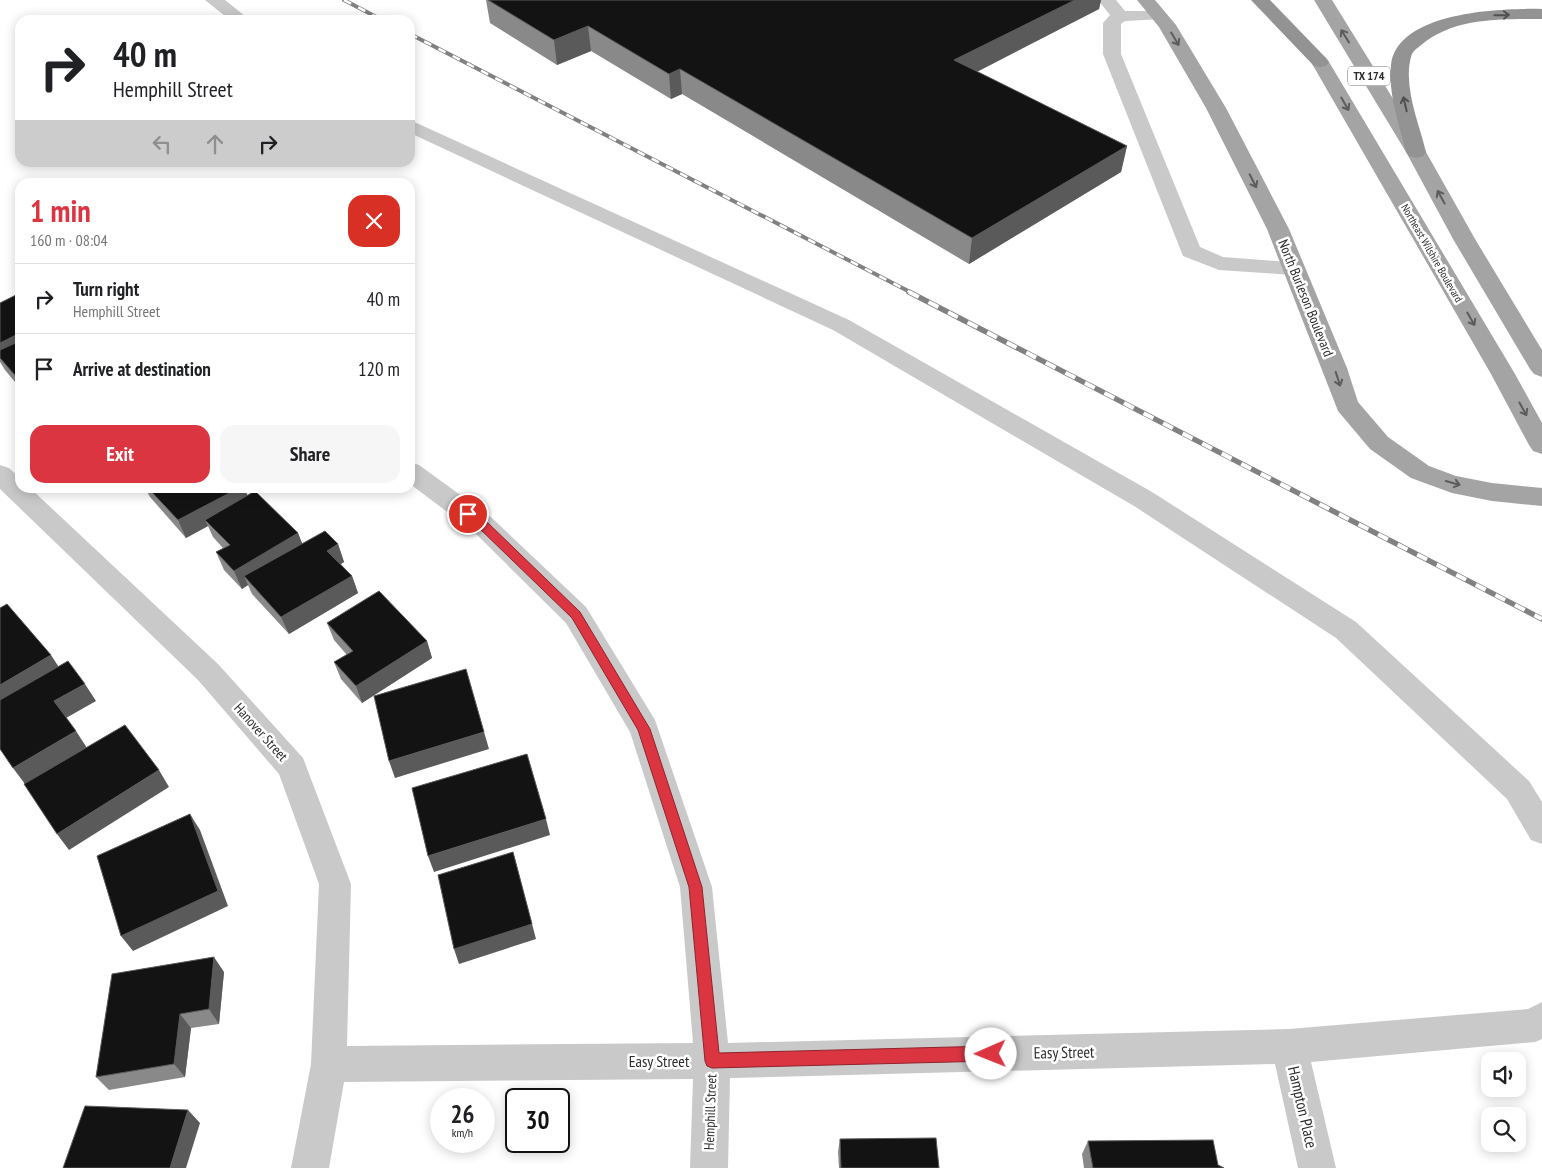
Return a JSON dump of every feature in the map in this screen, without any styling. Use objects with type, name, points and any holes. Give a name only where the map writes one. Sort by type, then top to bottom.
[{"type":"highway","points":[[1260,0],[1320,62]]},
{"type":"highway","points":[[1416,152],[1399,76],[1402,53],[1418,36],[1449,23],[1482,16],[1542,14]]},
{"type":"main road","name":"TX 174","points":[[1323,0],[1416,152],[1464,239],[1542,370]]},
{"type":"main road","name":"North Burleson Boulevard","points":[[1152,7],[1167,25],[1216,108],[1278,229],[1335,368],[1347,405],[1379,443],[1420,472],[1452,484],[1492,492],[1542,497]]},
{"type":"main road","name":"Northeast Wilshire Boulevard","points":[[1320,62],[1503,374],[1542,445]]},
{"type":"street","points":[[214,0],[234,15]]},
{"type":"street","points":[[1107,0],[1120,16]]},
{"type":"street","points":[[1152,7],[1120,16],[1112,23],[1112,54],[1191,251],[1219,263],[1294,268]]},
{"type":"street","points":[[415,128],[841,325],[1143,499],[1346,630],[1518,790],[1542,830]]},
{"type":"street","name":"Hanover Street","points":[[0,474],[15,488]]},
{"type":"street","name":"Hemphill Street","points":[[415,475],[483,525],[576,615],[644,729],[696,887],[712,1061],[708,1168]]},
{"type":"street","name":"Hanover Street","points":[[20,493],[208,672],[292,767],[334,884],[329,1064],[310,1168]]},
{"type":"street","name":"Easy Street","points":[[329,1064],[712,1061],[1289,1046],[1535,1025],[1542,1019]]},
{"type":"street","name":"Hampton Place","points":[[1289,1046],[1317,1168]]},
{"type":"building","points":[[488,0],[1075,0],[954,60],[1127,146],[972,238],[680,69],[669,74],[588,26],[554,40]]},
{"type":"building","points":[[15,296],[15,336],[0,343],[0,303]]},
{"type":"building","points":[[15,343],[15,375],[0,358],[0,350]]},
{"type":"building","points":[[153,493],[229,493],[178,520]]},
{"type":"building","points":[[252,493],[257,493],[298,533],[234,571],[216,552],[230,545],[205,520]]},
{"type":"building","points":[[325,531],[338,544],[327,551],[352,576],[281,617],[244,576]]},
{"type":"building","points":[[379,591],[427,641],[356,686],[334,662],[353,651],[327,623]]},
{"type":"building","points":[[7,604],[51,655],[0,685],[0,608]]},
{"type":"building","points":[[68,661],[85,684],[54,701],[76,731],[13,768],[0,749],[0,700]]},
{"type":"building","points":[[466,669],[484,732],[389,761],[374,696]]},
{"type":"building","points":[[125,725],[159,770],[57,834],[24,784]]},
{"type":"building","points":[[527,754],[546,819],[428,856],[412,788]]},
{"type":"building","points":[[190,814],[218,891],[121,936],[97,856]]},
{"type":"building","points":[[513,852],[532,924],[454,949],[438,875]]},
{"type":"building","points":[[214,957],[209,1009],[180,1014],[174,1064],[96,1077],[112,974]]},
{"type":"building","points":[[85,1106],[188,1110],[170,1168],[63,1168]]},
{"type":"building","points":[[936,1138],[939,1168],[841,1168],[840,1139]]},
{"type":"building","points":[[1213,1140],[1218,1165],[1224,1168],[1093,1168],[1088,1141]]},
{"type":"railway","points":[[344,0],[372,15]]},
{"type":"railway","points":[[415,37],[912,293]]},
{"type":"railway","points":[[909,292],[1542,619]]},
{"type":"route","points":[[468,514],[483,525],[576,615],[644,729],[696,887],[712,1061],[991,1054]]}]
